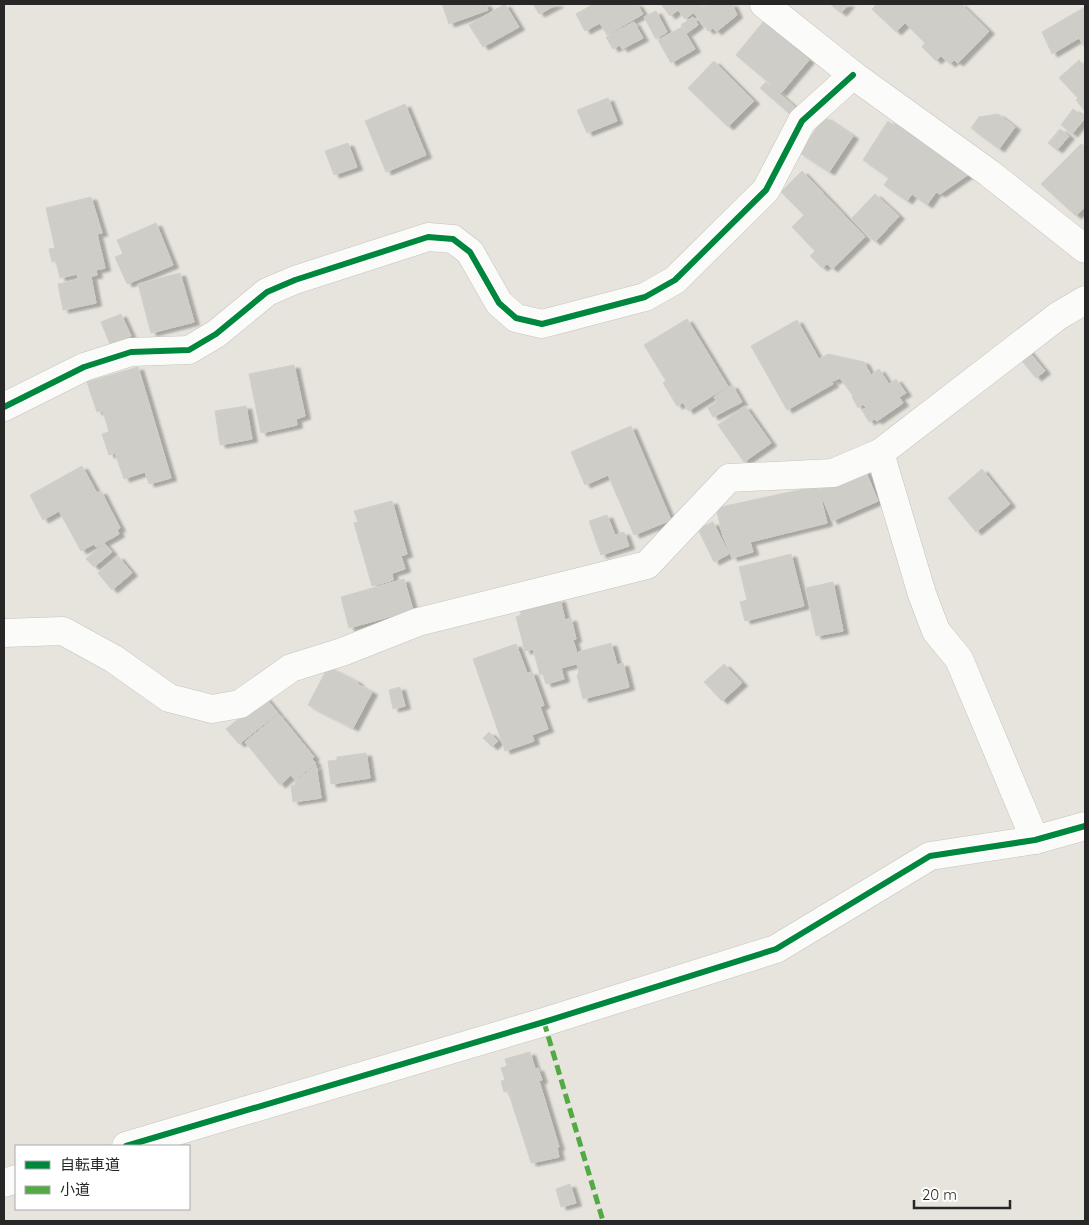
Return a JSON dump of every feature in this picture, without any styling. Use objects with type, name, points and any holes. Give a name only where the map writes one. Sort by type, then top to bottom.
[{"type":"street","points":[[780,9],[853,74],[989,173],[1085,250]]},
{"type":"street","points":[[4,406],[84,367],[132,352],[189,350],[216,334],[266,292],[295,280],[428,237],[453,239],[470,252],[499,303],[516,318],[542,324],[645,297],[674,280],[766,190],[802,122],[853,74]]},
{"type":"street","points":[[4,633],[63,631],[114,659],[169,698],[212,710],[240,704],[291,668],[342,652],[418,622],[647,565],[729,478],[833,473],[880,453],[1058,316],[1085,300]]},
{"type":"street","points":[[880,453],[922,594],[936,631],[960,659],[1035,840]]},
{"type":"street","points":[[129,1145],[544,1022],[776,949],[930,856],[1035,840],[1085,826]]},
{"type":"building","points":[[442,4],[486,4],[488,10],[449,24]]},
{"type":"building","points":[[505,4],[519,27],[483,47],[469,25]]},
{"type":"building","points":[[533,4],[558,4],[539,14]]},
{"type":"building","points":[[593,4],[637,4],[643,14],[607,35],[590,6]]},
{"type":"building","points":[[661,4],[673,4],[678,10],[670,16]]},
{"type":"building","points":[[673,4],[705,4],[685,19]]},
{"type":"building","points":[[708,4],[732,4],[737,15],[716,32],[713,28],[708,31],[694,13]]},
{"type":"building","points":[[830,4],[849,4],[841,13]]},
{"type":"building","points":[[877,4],[961,4],[989,31],[958,63],[954,60],[950,64],[941,56],[936,61],[922,47],[925,43],[905,23],[896,32],[872,9]]},
{"type":"building","points":[[590,6],[600,23],[585,31],[576,14]]},
{"type":"building","points":[[1085,7],[1085,48],[1079,38],[1052,54],[1042,32]]},
{"type":"building","points":[[656,11],[667,32],[656,39],[644,17]]},
{"type":"building","points":[[693,17],[698,25],[687,33],[681,25]]},
{"type":"building","points":[[634,22],[643,38],[622,49],[620,45],[613,49],[606,37]]},
{"type":"building","points":[[763,22],[809,60],[781,93],[736,55]]},
{"type":"building","points":[[682,27],[695,49],[671,63],[658,40]]},
{"type":"building","points":[[1079,60],[1085,67],[1084,110],[1076,100],[1078,98],[1059,78]]},
{"type":"building","points":[[714,61],[754,101],[728,127],[688,88]]},
{"type":"building","points":[[766,82],[797,109],[791,115],[760,88]]},
{"type":"building","points":[[608,98],[617,121],[587,133],[577,110]]},
{"type":"building","points":[[405,104],[426,155],[386,172],[365,121]]},
{"type":"building","points":[[1073,109],[1085,118],[1072,134],[1061,125]]},
{"type":"building","points":[[998,114],[1015,127],[999,149],[971,128],[979,117]]},
{"type":"building","points":[[824,117],[853,136],[829,172],[800,153]]},
{"type":"building","points":[[888,121],[922,144],[924,141],[956,163],[927,205],[912,194],[907,201],[884,185],[889,178],[863,160]]},
{"type":"building","points":[[1060,129],[1069,136],[1057,150],[1048,143]]},
{"type":"building","points":[[348,143],[357,167],[334,175],[325,151]]},
{"type":"building","points":[[1081,144],[1085,146],[1085,207],[1076,216],[1041,184]]},
{"type":"building","points":[[956,163],[969,174],[940,194],[936,192]]},
{"type":"building","points":[[802,171],[865,237],[832,269],[827,264],[822,268],[810,256],[815,251],[792,227],[804,215],[781,192]]},
{"type":"building","points":[[875,194],[899,216],[875,242],[851,219]]},
{"type":"building","points":[[91,197],[102,233],[97,234],[105,268],[96,270],[97,275],[78,279],[77,274],[60,278],[56,261],[52,262],[49,249],[55,248],[46,208]]},
{"type":"building","points":[[156,223],[173,265],[127,284],[115,257],[123,254],[117,240]]},
{"type":"building","points":[[180,273],[194,322],[151,333],[138,284]]},
{"type":"building","points":[[91,277],[96,303],[63,310],[58,284]]},
{"type":"building","points":[[121,314],[131,336],[110,344],[101,322]]},
{"type":"building","points":[[687,319],[723,378],[677,406],[663,383],[666,381],[644,345]]},
{"type":"building","points":[[797,320],[833,384],[787,410],[751,346]]},
{"type":"building","points":[[1027,349],[1045,371],[1036,378],[1018,356]]},
{"type":"building","points":[[828,354],[864,362],[871,375],[879,369],[889,384],[896,379],[906,393],[899,397],[903,403],[877,421],[874,419],[869,422],[862,410],[866,408],[863,404],[858,408],[853,396],[840,378],[833,381],[819,359]]},
{"type":"building","points":[[294,365],[305,416],[296,419],[297,425],[261,433],[249,374]]},
{"type":"building","points":[[138,367],[147,397],[97,412],[87,382]]},
{"type":"building","points":[[723,378],[728,386],[688,411],[683,402]]},
{"type":"building","points":[[732,385],[742,402],[713,417],[708,408],[717,402],[714,397]]},
{"type":"building","points":[[147,397],[171,478],[149,484],[145,472],[124,479],[115,453],[109,455],[102,434],[109,432],[103,411]]},
{"type":"building","points":[[246,406],[252,439],[220,445],[215,411]]},
{"type":"building","points":[[745,406],[771,443],[744,462],[718,425]]},
{"type":"building","points":[[631,426],[671,520],[634,535],[608,475],[585,485],[571,452]]},
{"type":"building","points":[[82,466],[97,493],[101,491],[120,528],[117,530],[119,534],[96,547],[94,544],[81,551],[59,511],[43,520],[30,495]]},
{"type":"building","points":[[982,469],[1010,504],[976,532],[948,498]]},
{"type":"building","points":[[865,470],[878,501],[832,521],[819,490]]},
{"type":"building","points":[[818,486],[827,523],[750,542],[753,552],[732,558],[723,536],[716,508]]},
{"type":"building","points":[[392,501],[407,554],[401,556],[405,569],[392,573],[393,580],[372,586],[354,523],[358,522],[354,511]]},
{"type":"building","points":[[607,515],[615,535],[624,532],[629,546],[601,555],[589,521]]},
{"type":"building","points":[[713,522],[729,554],[714,562],[698,529]]},
{"type":"building","points":[[104,543],[112,552],[94,567],[86,559]]},
{"type":"building","points":[[791,554],[804,606],[745,621],[740,602],[747,600],[739,567]]},
{"type":"building","points":[[118,556],[132,573],[112,590],[98,573]]},
{"type":"building","points":[[404,579],[413,610],[349,628],[341,597]]},
{"type":"building","points":[[833,582],[843,631],[816,636],[806,588]]},
{"type":"building","points":[[560,599],[565,620],[571,618],[576,639],[573,640],[580,663],[561,668],[564,679],[546,684],[543,674],[540,675],[533,649],[525,651],[516,617],[521,615],[520,610]]},
{"type":"building","points":[[611,643],[617,665],[623,663],[629,687],[583,699],[577,675],[579,674],[577,664],[581,663],[578,652]]},
{"type":"building","points":[[516,644],[527,673],[532,672],[544,705],[540,707],[548,729],[532,735],[534,741],[505,751],[473,659]]},
{"type":"building","points":[[724,664],[742,683],[722,701],[704,682]]},
{"type":"building","points":[[328,667],[358,682],[357,684],[372,692],[353,728],[308,705]]},
{"type":"building","points":[[400,687],[405,706],[393,709],[389,690]]},
{"type":"building","points":[[265,697],[278,713],[239,744],[226,729]]},
{"type":"building","points":[[279,714],[314,757],[312,759],[316,763],[295,780],[291,775],[280,785],[245,742]]},
{"type":"building","points":[[489,732],[498,741],[492,747],[483,738]]},
{"type":"building","points":[[366,753],[370,778],[331,784],[328,761],[337,760],[337,757]]},
{"type":"building","points":[[316,765],[321,798],[293,802],[291,786],[295,785],[295,782]]},
{"type":"building","points":[[530,1052],[535,1069],[538,1068],[542,1080],[504,1092],[501,1081],[505,1080],[501,1068],[507,1066],[505,1059]]},
{"type":"building","points":[[539,1081],[559,1147],[529,1156],[508,1091]]},
{"type":"building","points":[[557,1148],[559,1157],[531,1163],[529,1156]]},
{"type":"building","points":[[570,1184],[576,1203],[561,1207],[556,1189]]},
{"type":"marked path","points":[[544,1022],[603,1221]]},
{"type":"cycle path","points":[[4,407],[84,367],[131,352],[189,350],[216,334],[267,292],[295,280],[428,237],[453,239],[470,252],[499,303],[516,318],[542,324],[645,297],[675,280],[766,190],[802,121],[853,75]]},
{"type":"cycle path","points":[[129,1145],[544,1022],[776,949],[930,856],[1035,840],[1085,826]]}]
